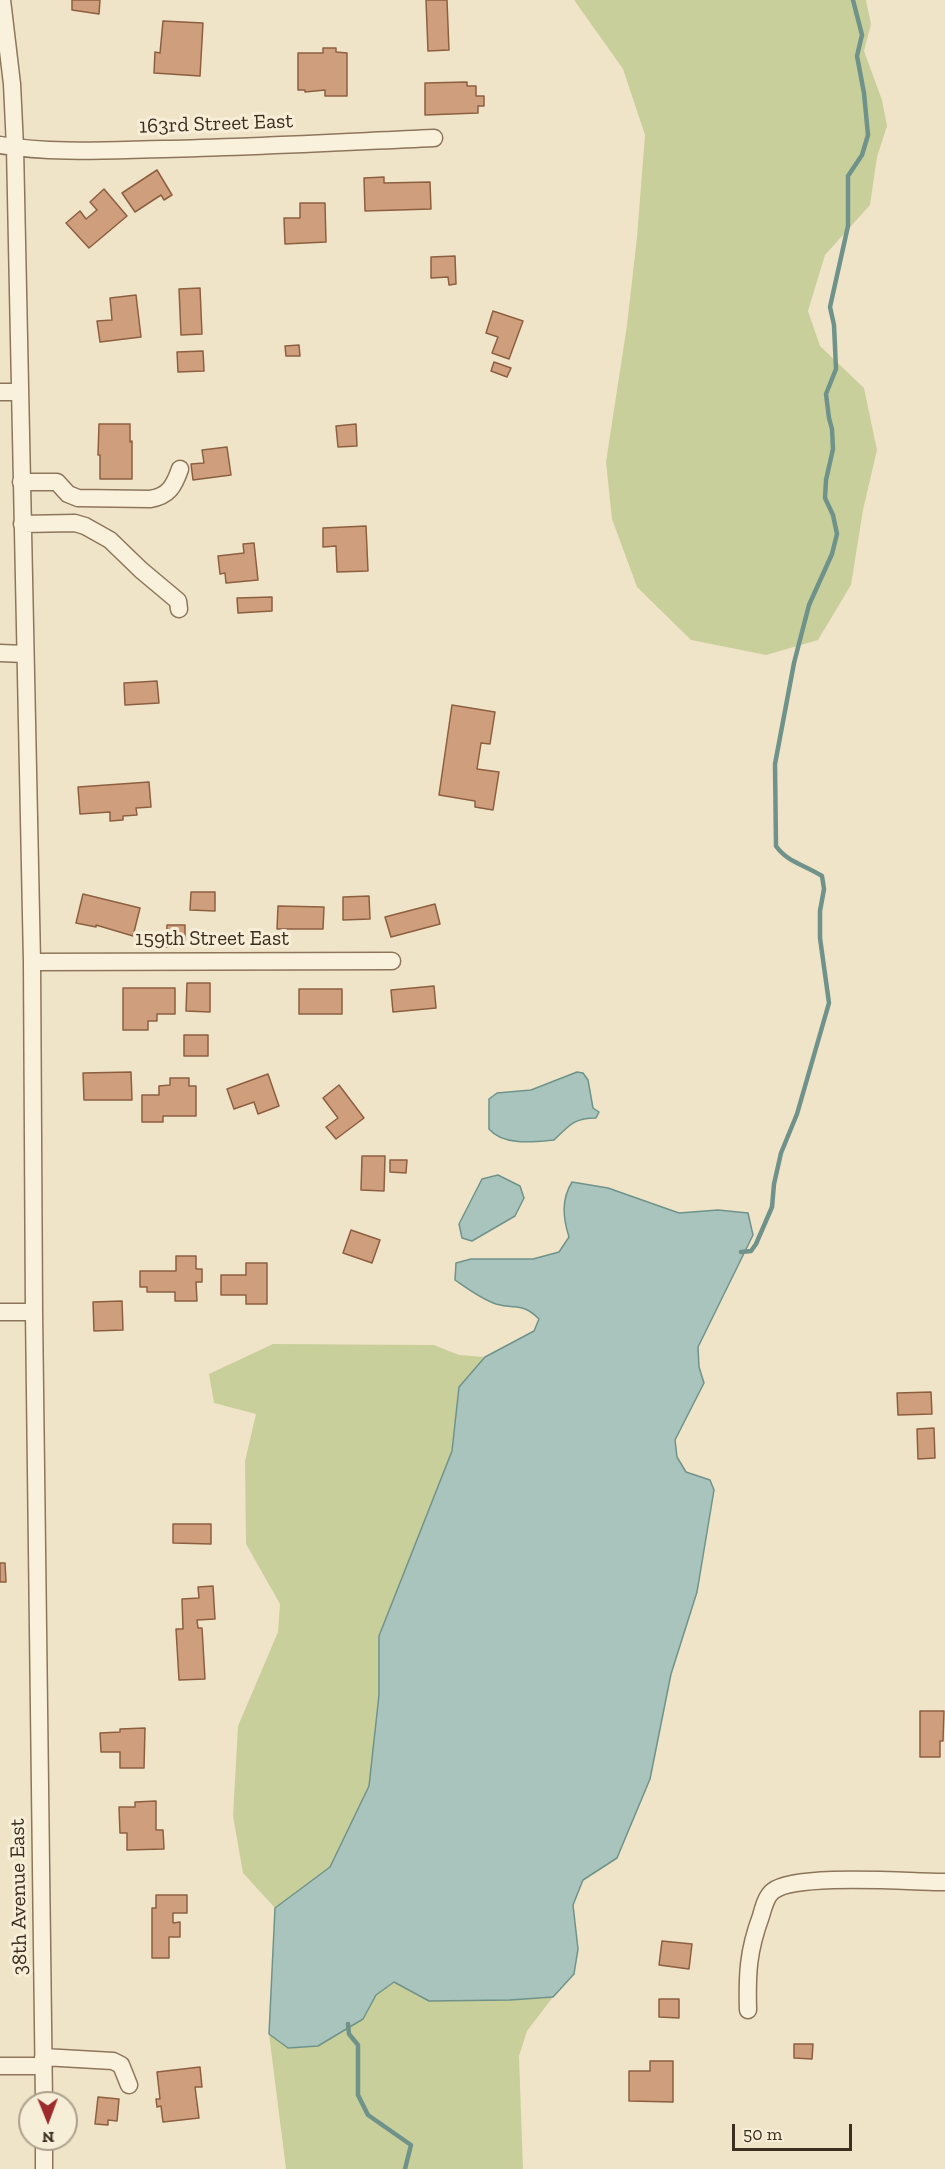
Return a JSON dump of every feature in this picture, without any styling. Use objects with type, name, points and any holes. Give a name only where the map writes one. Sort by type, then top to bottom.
[{"type":"street","name":"38th Avenue East","points":[[2,0],[12,84],[8,146],[20,392],[32,962],[44,2091]]},
{"type":"street","name":"163rd Street East","points":[[8,146],[96,151],[434,138]]},
{"type":"street","points":[[0,392],[20,392]]},
{"type":"street","points":[[21,482],[57,482],[68,494],[78,498],[150,499],[160,497],[171,490],[180,469]]},
{"type":"street","points":[[22,524],[75,523],[85,526],[110,540],[178,601],[179,609]]},
{"type":"street","points":[[0,653],[25,654]]},
{"type":"street","name":"159th Street East","points":[[32,962],[392,961]]},
{"type":"street","points":[[0,1312],[34,1312]]},
{"type":"street","points":[[748,2010],[747,1973],[752,1940],[773,1891],[796,1882],[945,1882]]},
{"type":"street","points":[[0,2066],[43,2061],[113,2061],[121,2066],[129,2085]]},
{"type":"street","points":[[44,2151],[44,2169]]},
{"type":"green space","points":[[574,0],[866,0],[871,24],[864,51],[882,100],[887,126],[877,157],[870,205],[825,255],[808,311],[820,346],[864,388],[877,450],[863,510],[851,585],[818,640],[766,655],[691,640],[637,587],[612,519],[606,462],[627,325],[645,135],[623,69]]},
{"type":"green space","points":[[273,1344],[434,1345],[459,1355],[485,1357],[459,1387],[452,1451],[379,1636],[379,1695],[369,1786],[330,1867],[275,1908],[243,1873],[233,1816],[238,1726],[278,1632],[280,1604],[246,1544],[245,1461],[256,1414],[214,1403],[209,1374]]},
{"type":"green space","points":[[394,1982],[429,2001],[553,1997],[527,2031],[519,2056],[523,2169],[286,2169],[269,2034],[288,2048],[363,2019],[376,1995]]},
{"type":"water","points":[[577,1072],[583,1073],[588,1080],[593,1108],[599,1112],[596,1118],[577,1121],[554,1140],[519,1142],[502,1138],[489,1129],[489,1099],[497,1093],[531,1090]]},
{"type":"water","points":[[498,1175],[520,1186],[524,1198],[515,1216],[472,1241],[462,1238],[459,1224],[482,1179]]},
{"type":"water","points":[[572,1182],[608,1188],[679,1213],[718,1210],[748,1213],[753,1235],[698,1347],[699,1367],[704,1383],[675,1440],[677,1457],[686,1472],[710,1480],[714,1490],[697,1592],[671,1674],[650,1779],[617,1858],[583,1880],[573,1905],[578,1949],[574,1974],[553,1997],[429,2001],[394,1982],[376,1995],[363,2019],[318,2046],[288,2048],[269,2034],[275,1908],[330,1867],[369,1786],[379,1695],[379,1636],[452,1451],[459,1387],[485,1357],[534,1331],[539,1319],[523,1308],[503,1306],[485,1299],[455,1280],[456,1263],[471,1259],[533,1259],[559,1252],[569,1237],[564,1209],[568,1189]]},
{"type":"building","points":[[72,0],[100,0],[99,14],[72,10]]},
{"type":"building","points":[[426,0],[447,0],[449,50],[428,51]]},
{"type":"building","points":[[163,21],[203,23],[200,76],[154,73],[155,52],[160,53]]},
{"type":"building","points":[[323,48],[336,48],[336,52],[347,53],[347,96],[325,96],[325,90],[305,92],[305,90],[298,90],[298,53],[323,53]]},
{"type":"building","points":[[467,82],[467,86],[476,86],[476,96],[484,96],[484,106],[478,106],[478,113],[425,115],[425,83]]},
{"type":"building","points":[[157,170],[172,195],[164,200],[161,195],[135,212],[122,193]]},
{"type":"building","points":[[384,177],[384,183],[430,182],[431,209],[365,211],[364,178]]},
{"type":"building","points":[[104,189],[127,216],[89,248],[66,223],[80,211],[86,219],[97,210],[90,202]]},
{"type":"building","points":[[300,203],[325,203],[326,242],[285,244],[284,218],[300,218]]},
{"type":"building","points":[[455,256],[456,284],[449,285],[448,277],[431,278],[431,257]]},
{"type":"building","points":[[200,288],[202,334],[181,335],[179,289]]},
{"type":"building","points":[[136,295],[141,337],[100,342],[97,321],[112,320],[110,298]]},
{"type":"building","points":[[493,311],[523,321],[509,359],[492,353],[498,337],[486,333]]},
{"type":"building","points":[[299,345],[300,356],[286,356],[285,346]]},
{"type":"building","points":[[203,351],[204,371],[178,372],[177,352]]},
{"type":"building","points":[[494,362],[511,368],[507,377],[491,371]]},
{"type":"building","points":[[99,424],[130,424],[132,479],[100,479]]},
{"type":"building","points":[[356,424],[357,446],[338,447],[336,426]]},
{"type":"building","points":[[227,447],[231,475],[193,480],[191,464],[204,463],[202,450]]},
{"type":"building","points":[[366,526],[368,571],[337,572],[336,546],[323,547],[323,528]]},
{"type":"building","points":[[254,543],[258,580],[226,583],[225,573],[220,574],[218,556],[244,553],[243,544]]},
{"type":"building","points":[[272,597],[272,611],[238,613],[237,598]]},
{"type":"building","points":[[157,681],[159,703],[125,705],[124,683]]},
{"type":"building","points":[[452,705],[495,712],[490,744],[481,743],[477,769],[499,772],[493,810],[475,807],[475,801],[439,795]]},
{"type":"building","points":[[149,782],[151,807],[136,808],[137,815],[123,816],[123,820],[110,821],[110,812],[80,814],[78,787]]},
{"type":"building","points":[[191,892],[215,892],[215,911],[190,910]]},
{"type":"building","points":[[83,894],[140,908],[133,936],[96,925],[96,927],[76,923]]},
{"type":"building","points":[[369,896],[370,919],[343,920],[343,897]]},
{"type":"building","points":[[435,904],[440,924],[391,937],[385,917]]},
{"type":"building","points":[[278,906],[324,907],[323,929],[277,929]]},
{"type":"building","points":[[167,925],[185,925],[185,947],[166,947]]},
{"type":"building","points":[[187,983],[210,983],[210,1012],[186,1011]]},
{"type":"building","points":[[434,986],[436,1008],[393,1012],[391,990]]},
{"type":"building","points":[[123,988],[175,988],[175,1014],[157,1014],[157,1021],[148,1021],[148,1030],[123,1030]]},
{"type":"building","points":[[299,989],[342,989],[342,1014],[299,1014]]},
{"type":"building","points":[[184,1035],[208,1035],[208,1056],[184,1056]]},
{"type":"building","points":[[131,1072],[132,1100],[84,1100],[83,1073]]},
{"type":"building","points":[[268,1074],[279,1106],[258,1114],[254,1102],[234,1109],[227,1089]]},
{"type":"building","points":[[170,1078],[189,1078],[189,1086],[196,1086],[196,1116],[163,1116],[163,1122],[142,1122],[142,1095],[159,1095],[159,1086],[170,1085]]},
{"type":"building","points":[[339,1085],[364,1118],[336,1139],[326,1127],[338,1118],[323,1098]]},
{"type":"building","points":[[362,1156],[385,1156],[384,1191],[361,1190]]},
{"type":"building","points":[[390,1160],[407,1160],[406,1173],[390,1172]]},
{"type":"building","points":[[351,1230],[380,1240],[372,1263],[343,1253]]},
{"type":"building","points":[[176,1256],[196,1256],[196,1269],[202,1269],[202,1282],[196,1282],[197,1301],[175,1301],[175,1292],[147,1292],[147,1287],[140,1287],[140,1271],[176,1271]]},
{"type":"building","points":[[246,1263],[267,1263],[267,1304],[246,1304],[246,1295],[221,1295],[221,1275],[246,1275]]},
{"type":"building","points":[[122,1301],[123,1330],[94,1331],[93,1302]]},
{"type":"building","points":[[931,1392],[932,1414],[898,1415],[897,1393]]},
{"type":"building","points":[[934,1428],[935,1458],[918,1459],[917,1429]]},
{"type":"building","points":[[173,1524],[211,1524],[211,1544],[173,1543]]},
{"type":"building","points":[[0,1563],[5,1563],[6,1582],[0,1582]]},
{"type":"building","points":[[213,1586],[215,1619],[197,1620],[198,1628],[202,1628],[205,1679],[179,1680],[176,1629],[183,1629],[182,1599],[199,1598],[198,1587]]},
{"type":"building","points":[[920,1711],[944,1711],[940,1757],[920,1757]]},
{"type":"building","points":[[145,1728],[144,1768],[120,1768],[120,1752],[101,1752],[100,1733]]},
{"type":"building","points":[[156,1801],[156,1830],[163,1830],[164,1849],[127,1850],[127,1833],[120,1833],[119,1807],[135,1807],[135,1802]]},
{"type":"building","points":[[156,1895],[187,1895],[187,1913],[173,1913],[173,1923],[180,1922],[180,1937],[169,1937],[169,1958],[152,1958],[152,1908],[156,1908]]},
{"type":"building","points":[[662,1941],[692,1944],[689,1969],[659,1965]]},
{"type":"building","points":[[659,1999],[679,1999],[679,2018],[659,2017]]},
{"type":"building","points":[[794,2044],[813,2044],[812,2059],[794,2058]]},
{"type":"building","points":[[650,2061],[673,2061],[673,2102],[629,2101],[629,2071],[650,2071]]},
{"type":"building","points":[[200,2067],[202,2087],[195,2087],[199,2118],[163,2122],[161,2106],[157,2107],[156,2099],[160,2099],[157,2072]]},
{"type":"building","points":[[98,2097],[119,2099],[117,2121],[108,2120],[108,2125],[95,2124]]},
{"type":"waterway","points":[[741,1252],[751,1251],[756,1244],[772,1207],[774,1184],[781,1153],[797,1114],[829,1003],[820,938],[820,911],[824,889],[822,876],[791,860],[776,846],[775,764],[794,663],[809,605],[832,554],[837,534],[833,515],[825,498],[826,480],[833,449],[826,394],[836,369],[834,325],[830,307],[848,226],[848,176],[862,155],[868,135],[864,93],[857,56],[862,35],[853,0]]},
{"type":"waterway","points":[[348,2024],[349,2034],[358,2045],[358,2095],[368,2115],[411,2145],[405,2169]]}]
